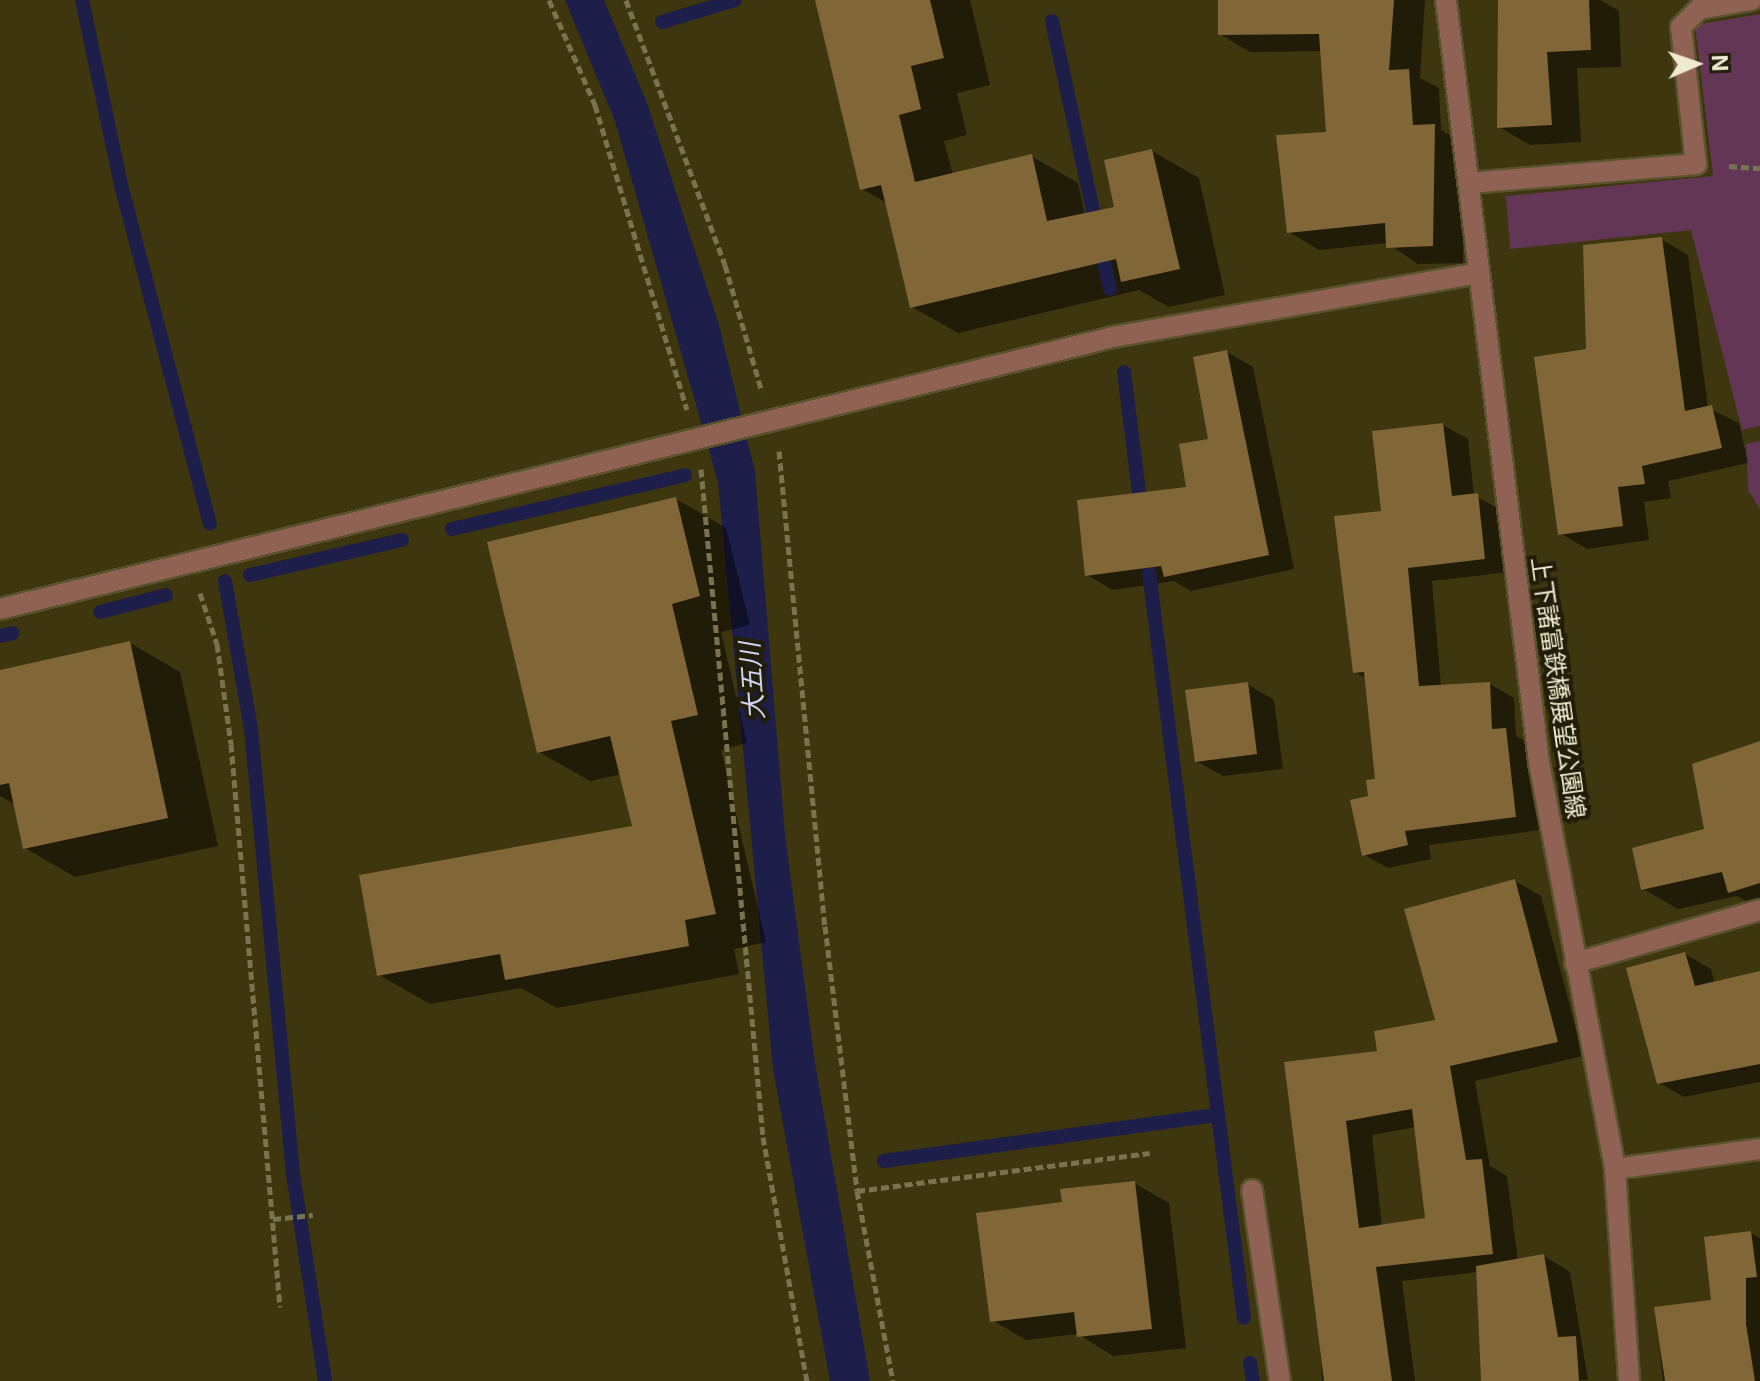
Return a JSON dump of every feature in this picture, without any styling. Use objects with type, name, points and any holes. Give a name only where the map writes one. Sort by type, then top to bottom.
[{"type":"street","name":"上下諸富鉄橋展望公園線","points":[[1446,0],[1539,762],[1615,1169],[1629,1381]]},
{"type":"street","points":[[1470,183],[1696,164],[1681,27],[1699,9],[1751,0]]},
{"type":"street","points":[[0,609],[696,434],[1113,337],[1478,273]]},
{"type":"street","points":[[1575,963],[1760,910]]},
{"type":"street","points":[[1615,1169],[1760,1149]]},
{"type":"street","points":[[1252,1190],[1280,1381]]},
{"type":"path","points":[[549,0],[595,105],[645,253],[696,434],[704,485],[763,1137],[807,1381]]},
{"type":"path","points":[[626,0],[720,251],[783,466],[857,1191],[893,1381]]},
{"type":"path","points":[[190,561],[217,644],[231,744],[280,1307]]},
{"type":"path","points":[[857,1191],[1150,1153]]},
{"type":"path","points":[[273,1219],[313,1215]]},
{"type":"shaded area","points":[[1760,14],[1760,426],[1742,430],[1691,230],[1510,249],[1506,196],[1713,176],[1695,25]]},
{"type":"shaded area","points":[[1760,441],[1760,509],[1748,490],[1746,444]]},
{"type":"water","name":"大五川","points":[[565,0],[604,0],[647,103],[719,325],[755,472],[785,835],[815,1063],[870,1381],[830,1381],[773,1069],[718,482],[615,121]]},
{"type":"building","points":[[815,0],[930,0],[944,58],[911,66],[921,109],[899,115],[915,182],[1032,154],[1047,221],[1114,207],[1104,160],[1152,149],[1180,269],[1121,282],[1116,259],[910,308],[881,185],[860,190]]},
{"type":"building","points":[[1218,0],[1394,0],[1389,70],[1409,69],[1413,125],[1435,124],[1433,246],[1386,248],[1385,223],[1287,233],[1276,135],[1326,132],[1319,34],[1218,35]]},
{"type":"building","points":[[1498,0],[1589,0],[1591,50],[1547,52],[1552,125],[1497,128]]},
{"type":"building","points":[[1662,237],[1685,411],[1712,405],[1722,448],[1642,466],[1645,484],[1618,487],[1623,526],[1558,535],[1534,357],[1586,349],[1583,245]]},
{"type":"building","points":[[1227,350],[1269,555],[1164,577],[1161,566],[1085,576],[1077,500],[1186,487],[1179,444],[1208,439],[1193,357]]},
{"type":"building","points":[[1443,423],[1452,496],[1478,493],[1485,559],[1408,568],[1419,686],[1490,682],[1492,729],[1506,728],[1516,817],[1405,831],[1408,845],[1362,856],[1350,800],[1368,796],[1366,780],[1375,779],[1364,672],[1353,673],[1334,516],[1381,511],[1372,431]]},
{"type":"building","points":[[676,497],[700,596],[672,604],[698,715],[671,721],[716,914],[685,920],[689,946],[505,980],[500,954],[377,976],[359,875],[632,826],[610,736],[537,753],[487,542]]},
{"type":"building","points":[[130,641],[168,818],[23,849],[9,783],[0,785],[0,670]]},
{"type":"building","points":[[1248,682],[1257,754],[1195,762],[1185,690]]},
{"type":"building","points":[[1760,741],[1760,883],[1728,893],[1722,872],[1641,890],[1632,848],[1704,829],[1692,764]]},
{"type":"building","points":[[1515,879],[1558,1042],[1450,1066],[1466,1160],[1482,1159],[1493,1254],[1376,1267],[1392,1381],[1324,1381],[1284,1062],[1377,1051],[1374,1031],[1435,1020],[1404,909]],"holes":[[[1412,1109],[1425,1218],[1359,1228],[1346,1121]]]},
{"type":"building","points":[[1685,952],[1695,986],[1760,971],[1760,1064],[1657,1084],[1626,968]]},
{"type":"building","points":[[1135,1181],[1152,1329],[1077,1337],[1074,1312],[990,1322],[976,1213],[1062,1202],[1060,1189]]},
{"type":"building","points":[[1751,1231],[1757,1277],[1746,1278],[1746,1324],[1755,1381],[1665,1381],[1654,1307],[1711,1300],[1704,1237]]},
{"type":"building","points":[[1544,1254],[1558,1337],[1576,1336],[1579,1381],[1481,1381],[1476,1266]]},
{"type":"waterway","points":[[82,0],[121,185],[210,524]]},
{"type":"waterway","points":[[662,22],[735,0]]},
{"type":"waterway","points":[[1052,21],[1110,289]]},
{"type":"waterway","points":[[1124,372],[1141,508]]},
{"type":"waterway","points":[[452,529],[685,475]]},
{"type":"waterway","points":[[250,575],[402,540]]},
{"type":"waterway","points":[[1146,549],[1244,1318]]},
{"type":"waterway","points":[[225,581],[251,729],[293,1174],[325,1381]]},
{"type":"waterway","points":[[100,612],[166,595]]},
{"type":"waterway","points":[[0,636],[13,633]]},
{"type":"waterway","points":[[884,1161],[1214,1115]]},
{"type":"waterway","points":[[1250,1363],[1253,1381]]}]
